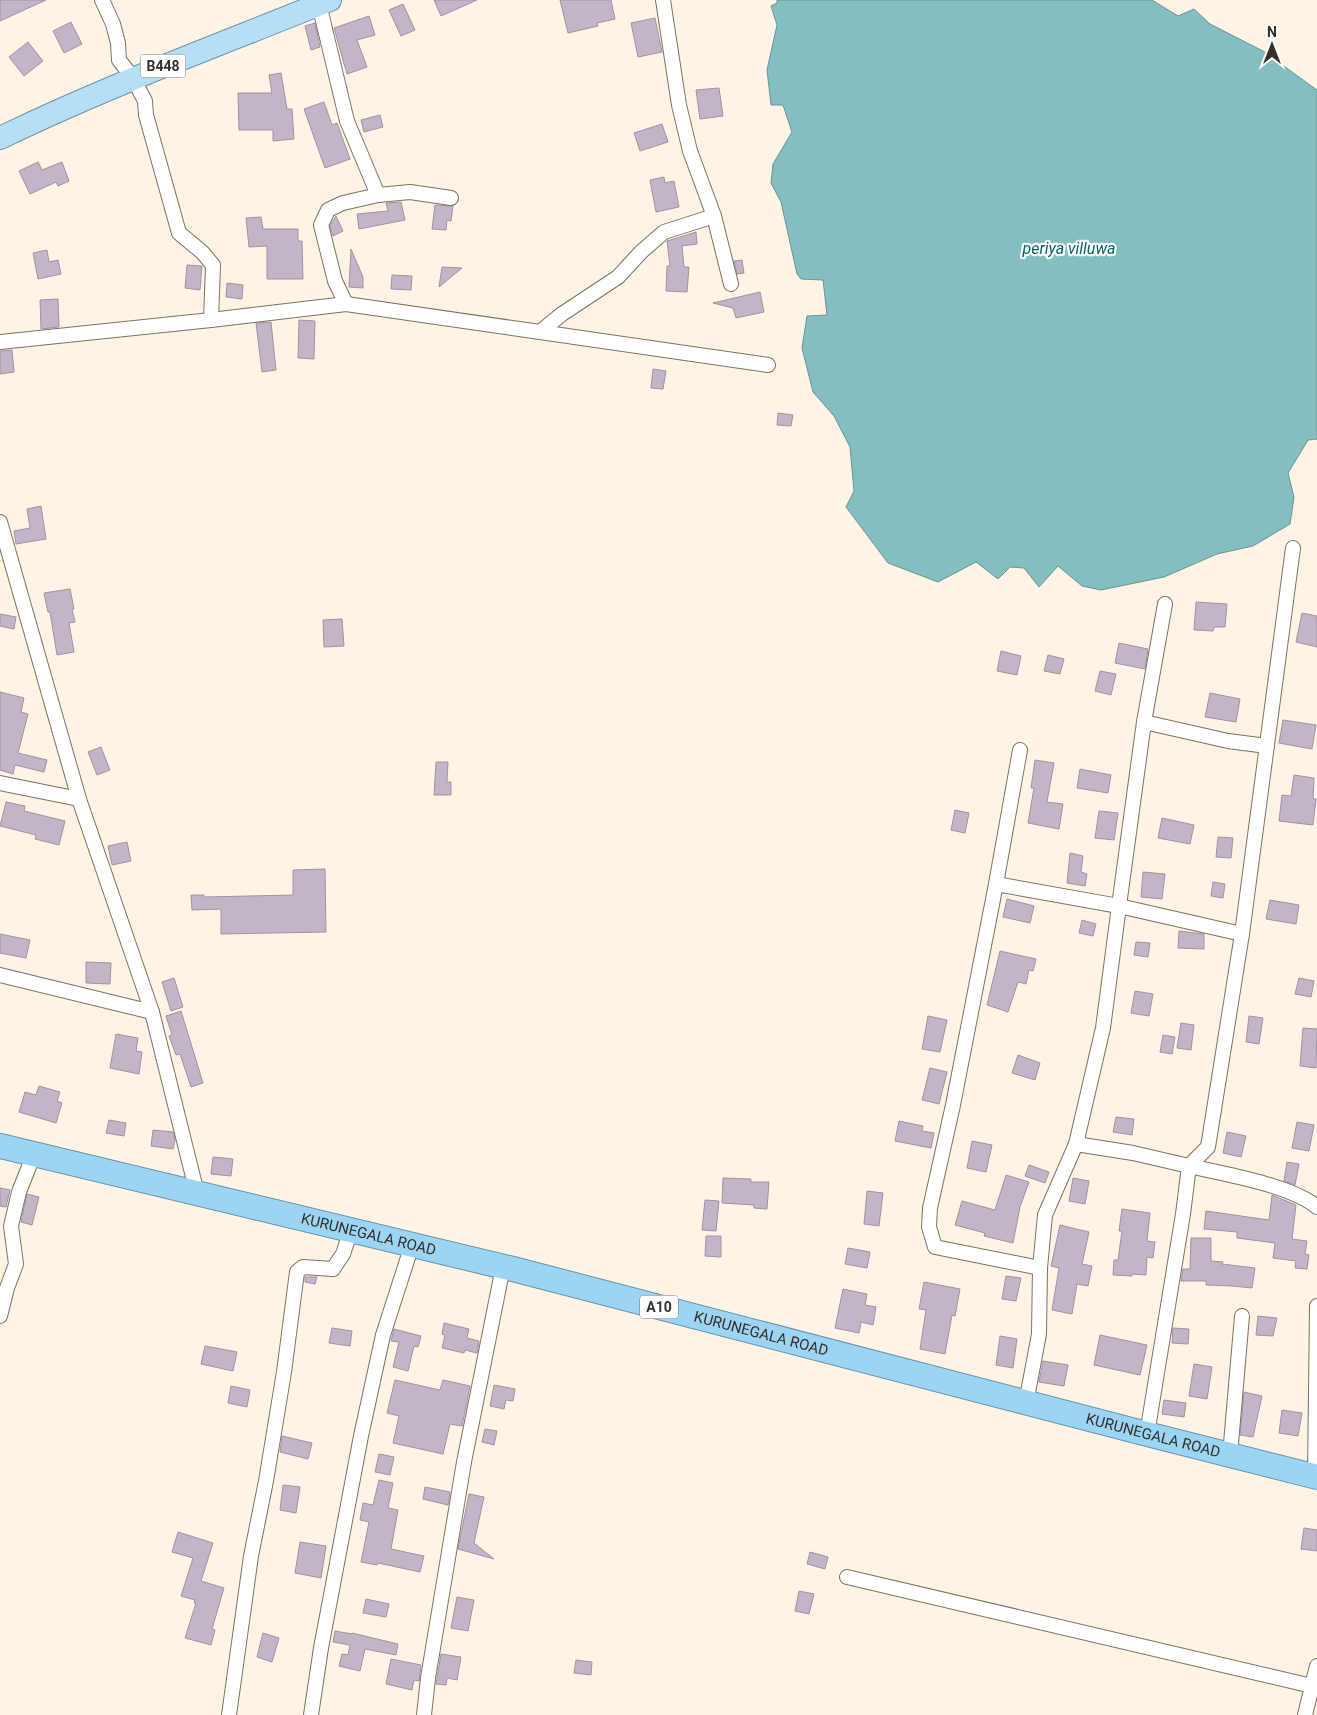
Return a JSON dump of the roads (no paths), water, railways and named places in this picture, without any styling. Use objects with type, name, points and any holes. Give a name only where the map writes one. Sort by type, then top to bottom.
[{"type":"highway","name":"KURUNEGALA ROAD","points":[[0,1146],[503,1267],[1146,1434],[1316,1476]]},
{"type":"main road","name":"B448","points":[[0,138],[52,112],[133,78],[324,2]]},
{"type":"street","points":[[102,0],[113,24],[118,43],[119,60],[133,78],[146,101],[146,115],[179,233],[202,252],[213,265],[211,320]]},
{"type":"street","points":[[663,0],[679,104],[690,151],[714,216],[731,284]]},
{"type":"street","points":[[324,2],[347,121],[378,195]]},
{"type":"street","points":[[346,304],[335,280],[321,225],[328,210],[343,203],[378,195],[410,192],[451,198]]},
{"type":"street","points":[[540,332],[562,314],[618,277],[641,252],[664,232],[714,216]]},
{"type":"street","points":[[0,342],[346,304],[768,365]]},
{"type":"street","points":[[0,522],[79,799],[152,1012],[197,1193]]},
{"type":"street","points":[[1146,1434],[1182,1224],[1189,1166],[1208,1147],[1242,934],[1292,548]]},
{"type":"street","points":[[1026,1402],[1039,1334],[1040,1268],[1045,1216],[1076,1144],[1103,1028],[1144,722],[1164,604]]},
{"type":"street","points":[[1144,722],[1228,741],[1267,746]]},
{"type":"street","points":[[1020,750],[953,1105],[930,1208],[929,1227],[935,1246],[1040,1268]]},
{"type":"street","points":[[0,783],[79,799]]},
{"type":"street","points":[[996,884],[1119,906],[1242,934]]},
{"type":"street","points":[[0,976],[152,1012]]},
{"type":"street","points":[[1076,1144],[1133,1152],[1271,1186],[1308,1199],[1317,1207]]},
{"type":"street","points":[[0,1316],[3,1288],[16,1264],[11,1226],[19,1192],[34,1154]]},
{"type":"street","points":[[229,1715],[251,1556],[284,1372],[297,1272],[303,1267],[333,1269],[343,1254],[351,1230]]},
{"type":"street","points":[[311,1715],[321,1648],[361,1436],[383,1335],[412,1245]]},
{"type":"street","points":[[424,1715],[428,1678],[464,1462],[503,1267]]},
{"type":"street","points":[[1316,1476],[1317,1306]]},
{"type":"street","points":[[1230,1455],[1242,1316]]},
{"type":"street","points":[[847,1577],[1312,1686]]},
{"type":"street","points":[[1305,1715],[1317,1666]]},
{"type":"water","name":"periya villuwa","points":[[777,0],[1152,0],[1178,16],[1194,9],[1210,24],[1263,51],[1317,90],[1317,439],[1308,440],[1288,473],[1294,497],[1290,524],[1253,546],[1217,554],[1164,577],[1101,590],[1082,586],[1058,566],[1039,587],[1024,568],[1010,567],[998,579],[976,562],[938,582],[888,563],[846,507],[854,491],[850,447],[834,416],[813,392],[802,348],[807,316],[827,315],[823,280],[801,279],[797,274],[781,202],[771,183],[773,164],[792,132],[783,105],[771,105],[767,70],[777,25],[771,6],[777,3]]}]
